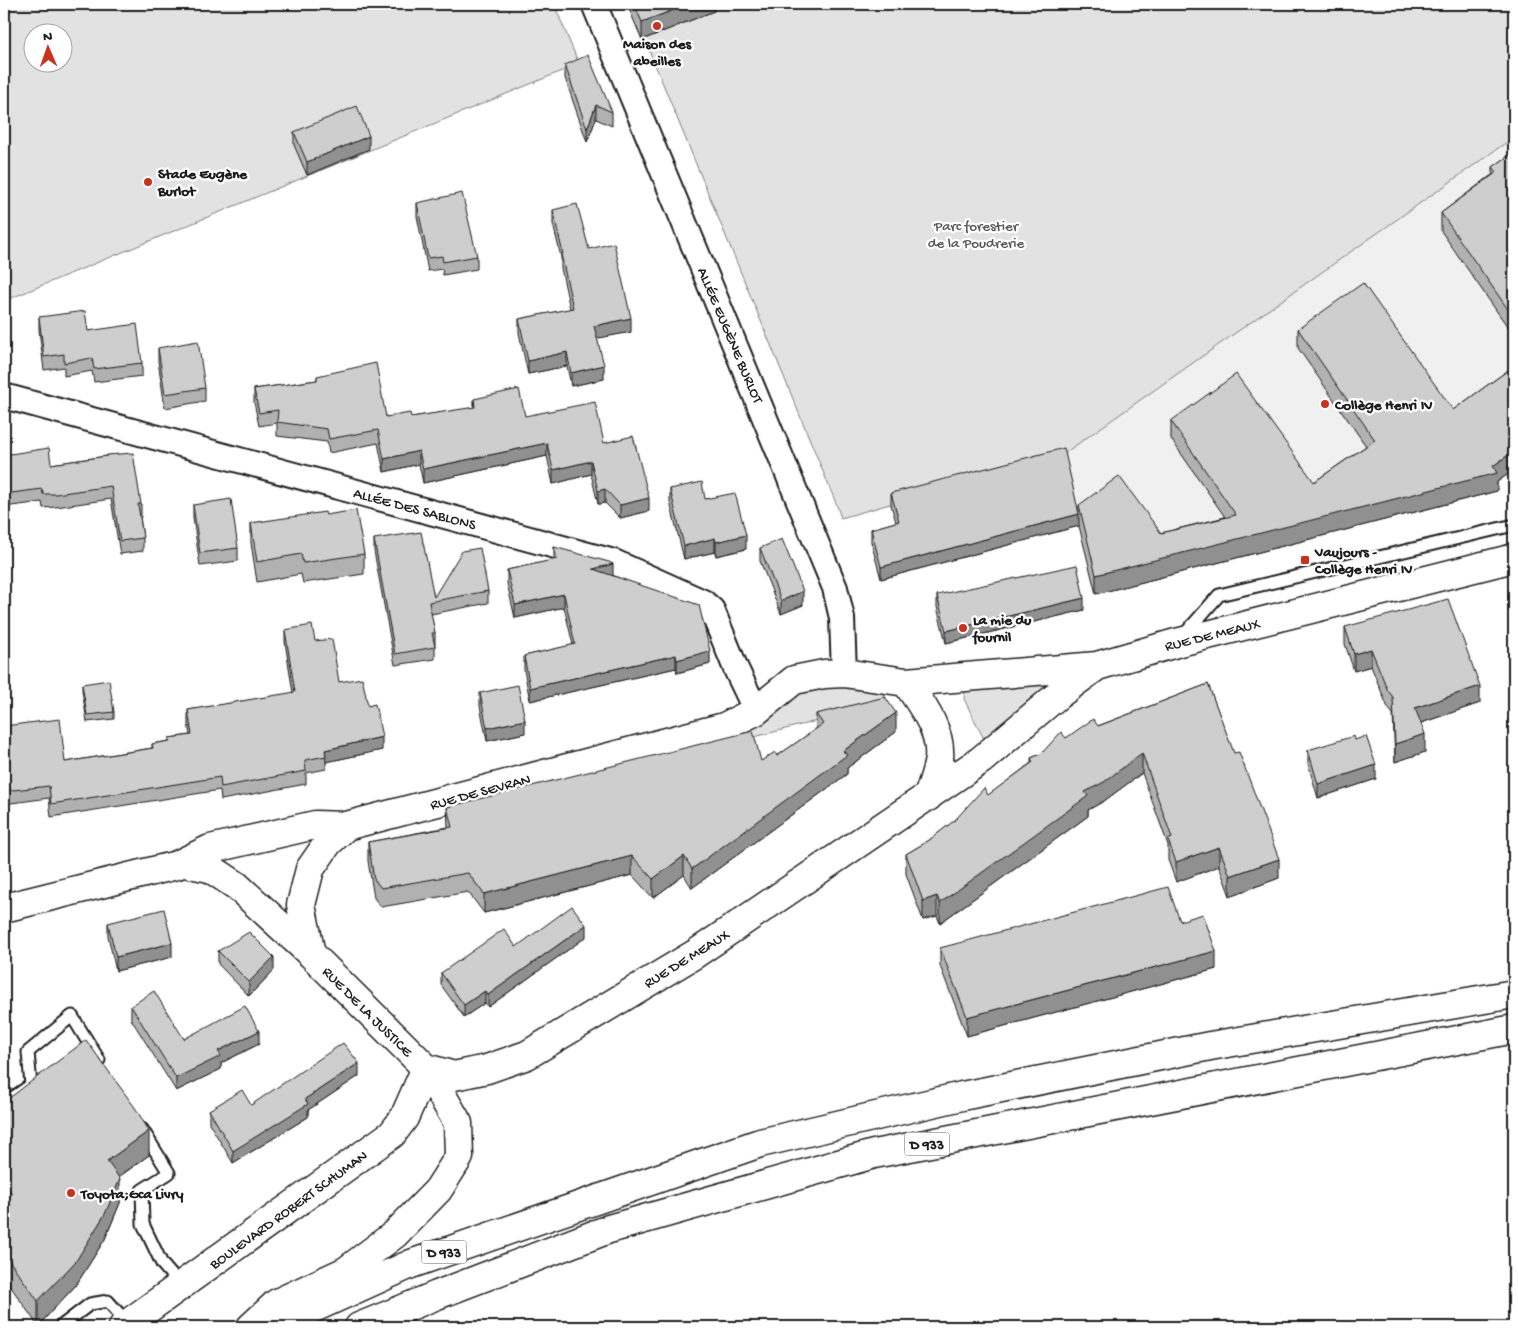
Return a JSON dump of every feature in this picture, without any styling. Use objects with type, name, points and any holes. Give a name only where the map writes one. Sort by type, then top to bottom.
[{"type":"main road","name":"RUE DE MEAUX","points":[[906,682],[1097,666],[1176,643],[1514,558]]},
{"type":"main road","name":"RUE DE MEAUX","points":[[426,1068],[454,1076],[487,1069],[527,1055],[694,954],[928,797],[981,760],[1058,695],[1097,666]]},
{"type":"main road","name":"RUE DE SEVRAN","points":[[4,908],[185,863],[210,849],[316,825],[346,826],[724,727],[756,711],[794,680],[824,674],[844,673],[906,682]]},
{"type":"main road","points":[[906,682],[929,718],[938,738],[939,759],[928,797]]},
{"type":"main road","name":"RUE DE LA JUSTICE","points":[[311,954],[301,904],[310,869],[328,844],[346,826]]},
{"type":"main road","name":"RUE DE LA JUSTICE","points":[[185,863],[210,868],[237,886],[311,954],[426,1068]]},
{"type":"main road","name":"D 933","points":[[272,1327],[411,1264],[760,1143],[962,1096],[1124,1063],[1514,994]]},
{"type":"main road","name":"D 933","points":[[359,1327],[609,1229],[874,1154],[1514,1029]]},
{"type":"main road","points":[[251,1327],[277,1303],[346,1270],[395,1234],[438,1190],[459,1156],[458,1123],[426,1068]]},
{"type":"main road","name":"BOULEVARD ROBERT SCHUMAN","points":[[126,1325],[392,1134],[404,1118],[426,1068]]},
{"type":"street","name":"ALLÉE EUGÈNE BURLOT","points":[[594,4],[835,588],[842,618],[844,673]]},
{"type":"street","name":"ALLÉE DES SABLONS","points":[[4,396],[614,562],[703,602],[712,610],[736,669],[756,711]]},
{"type":"lane","points":[[1176,643],[1219,595],[1514,525]]},
{"type":"lane","points":[[4,1104],[31,1085],[28,1052],[72,1016],[103,1066]]},
{"type":"lane","points":[[133,1115],[169,1173],[142,1190],[143,1224],[162,1264],[180,1286]]},
{"type":"lane","points":[[60,1327],[90,1304],[108,1301],[126,1325]]},
{"type":"shaded area","name":"Collège Henri IV","points":[[1514,137],[1514,470],[1493,485],[1497,491],[1096,594],[1062,455]]},
{"type":"green space","name":"Stade Eugène Burlot","points":[[4,4],[554,4],[579,64],[4,301]]},
{"type":"green space","name":"Parc forestier de la Poudrerie","points":[[630,4],[1514,4],[1514,137],[1062,455],[841,518]]},
{"type":"green space","points":[[1049,680],[1049,688],[987,745],[964,699],[965,688]]},
{"type":"green space","points":[[840,685],[885,694],[887,703],[727,744],[727,736],[767,720],[790,697],[812,686]]},
{"type":"building","points":[[634,4],[689,4],[642,22]]},
{"type":"building","points":[[588,55],[612,112],[596,105],[587,129],[565,65]]},
{"type":"building","points":[[357,106],[369,136],[307,162],[294,132]]},
{"type":"building","points":[[1514,152],[1514,318],[1441,213],[1497,172],[1493,167]]},
{"type":"building","points":[[462,193],[477,256],[443,262],[442,256],[428,258],[417,203]]},
{"type":"building","points":[[577,204],[589,249],[614,243],[631,318],[594,326],[604,365],[571,373],[567,352],[528,361],[519,319],[573,308],[553,210]]},
{"type":"building","points":[[1363,283],[1453,410],[1514,366],[1514,451],[1493,466],[1497,473],[1096,575],[1079,505],[1119,476],[1161,533],[1236,515],[1171,421],[1236,374],[1314,482],[1375,440],[1298,329]]},
{"type":"building","points":[[85,311],[88,331],[137,324],[142,363],[94,369],[92,358],[64,363],[64,354],[44,357],[39,317]]},
{"type":"building","points":[[198,341],[205,388],[165,394],[158,348]]},
{"type":"building","points":[[376,363],[386,417],[410,413],[411,417],[475,407],[474,399],[519,389],[525,416],[595,402],[604,443],[633,436],[649,498],[620,505],[605,489],[598,491],[591,461],[553,470],[547,443],[423,469],[419,451],[384,459],[378,430],[329,439],[327,429],[277,422],[278,410],[259,413],[254,389],[317,380],[317,376]]},
{"type":"building","points":[[49,448],[51,464],[133,453],[141,504],[138,504],[143,538],[120,541],[111,486],[56,494],[43,494],[42,489],[4,494],[4,455]]},
{"type":"building","points":[[1064,448],[1079,514],[881,567],[871,529],[899,521],[891,493]]},
{"type":"building","points":[[702,482],[705,499],[735,493],[746,535],[716,542],[715,538],[684,546],[670,489]]},
{"type":"building","points":[[231,499],[238,548],[200,553],[193,505]]},
{"type":"building","points":[[356,510],[364,554],[303,563],[301,554],[257,562],[251,523],[325,512],[326,515]]},
{"type":"building","points":[[421,532],[434,597],[462,551],[480,548],[488,591],[429,602],[435,633],[432,633],[435,647],[395,654],[374,539]]},
{"type":"building","points":[[782,539],[803,591],[781,601],[760,548]]},
{"type":"building","points":[[554,547],[609,562],[613,564],[593,569],[699,605],[710,651],[677,660],[676,655],[530,688],[524,656],[575,644],[564,594],[515,605],[507,570],[557,559]]},
{"type":"building","points":[[1077,565],[1084,598],[946,631],[937,595]]},
{"type":"building","points":[[1448,599],[1480,686],[1415,708],[1425,734],[1395,744],[1393,697],[1388,691],[1371,649],[1354,654],[1345,627]]},
{"type":"building","points":[[312,625],[315,641],[332,639],[339,682],[362,678],[368,706],[375,704],[382,737],[325,750],[326,756],[305,760],[306,771],[221,787],[220,777],[51,804],[49,786],[4,791],[4,726],[60,719],[65,762],[153,748],[152,744],[170,741],[169,738],[192,735],[188,710],[295,692],[285,630]]},
{"type":"building","points":[[109,680],[114,712],[87,715],[82,684]]},
{"type":"building","points":[[1208,684],[1234,753],[1239,752],[1279,859],[1230,876],[1219,847],[1176,862],[1168,840],[1172,838],[1142,753],[1104,782],[1085,792],[1088,796],[940,903],[937,896],[923,901],[906,854],[928,841],[955,820],[984,788],[988,795],[1033,762],[1031,758],[1041,754],[1061,732],[1066,738],[1093,719],[1098,726]]},
{"type":"building","points":[[518,685],[525,720],[487,728],[480,693]]},
{"type":"building","points":[[885,697],[896,713],[843,751],[847,755],[692,869],[684,856],[653,879],[632,856],[484,894],[468,873],[381,888],[374,879],[368,842],[452,827],[447,807],[753,731],[761,761],[775,752],[777,756],[823,724],[816,714]]},
{"type":"building","points":[[1354,736],[1355,740],[1366,736],[1376,765],[1318,784],[1308,750]]},
{"type":"building","points":[[1168,887],[1180,921],[1203,914],[1216,951],[967,1017],[940,948]]},
{"type":"building","points":[[572,906],[586,925],[488,995],[485,991],[464,1005],[441,973],[504,929],[516,947]]},
{"type":"building","points":[[164,909],[172,943],[116,957],[108,923]]},
{"type":"building","points":[[249,932],[274,957],[249,982],[218,951]]},
{"type":"building","points":[[154,991],[184,1039],[245,1006],[259,1031],[218,1051],[221,1056],[176,1078],[131,1006]]},
{"type":"building","name":"Toyota;Gca Livry","points":[[86,1040],[136,1109],[149,1131],[107,1161],[120,1179],[105,1214],[76,1261],[38,1301],[4,1253],[4,1201],[12,1194],[4,1182],[4,1102]]},
{"type":"building","points":[[343,1043],[359,1063],[305,1099],[308,1104],[233,1151],[209,1110],[242,1090],[251,1105]]},
{"type":"place","name":"Maison des abeilles","points":[[657,26]]},
{"type":"place","name":"Stade Eugène Burlot","points":[[148,182]]},
{"type":"place","name":"Collège Henri IV","points":[[1325,404]]},
{"type":"place","name":"Vaujours - Collège Henri IV","points":[[1305,560]]},
{"type":"place","name":"La mie du fournil","points":[[963,628]]},
{"type":"place","name":"Toyota;Gca Livry","points":[[71,1193]]}]
